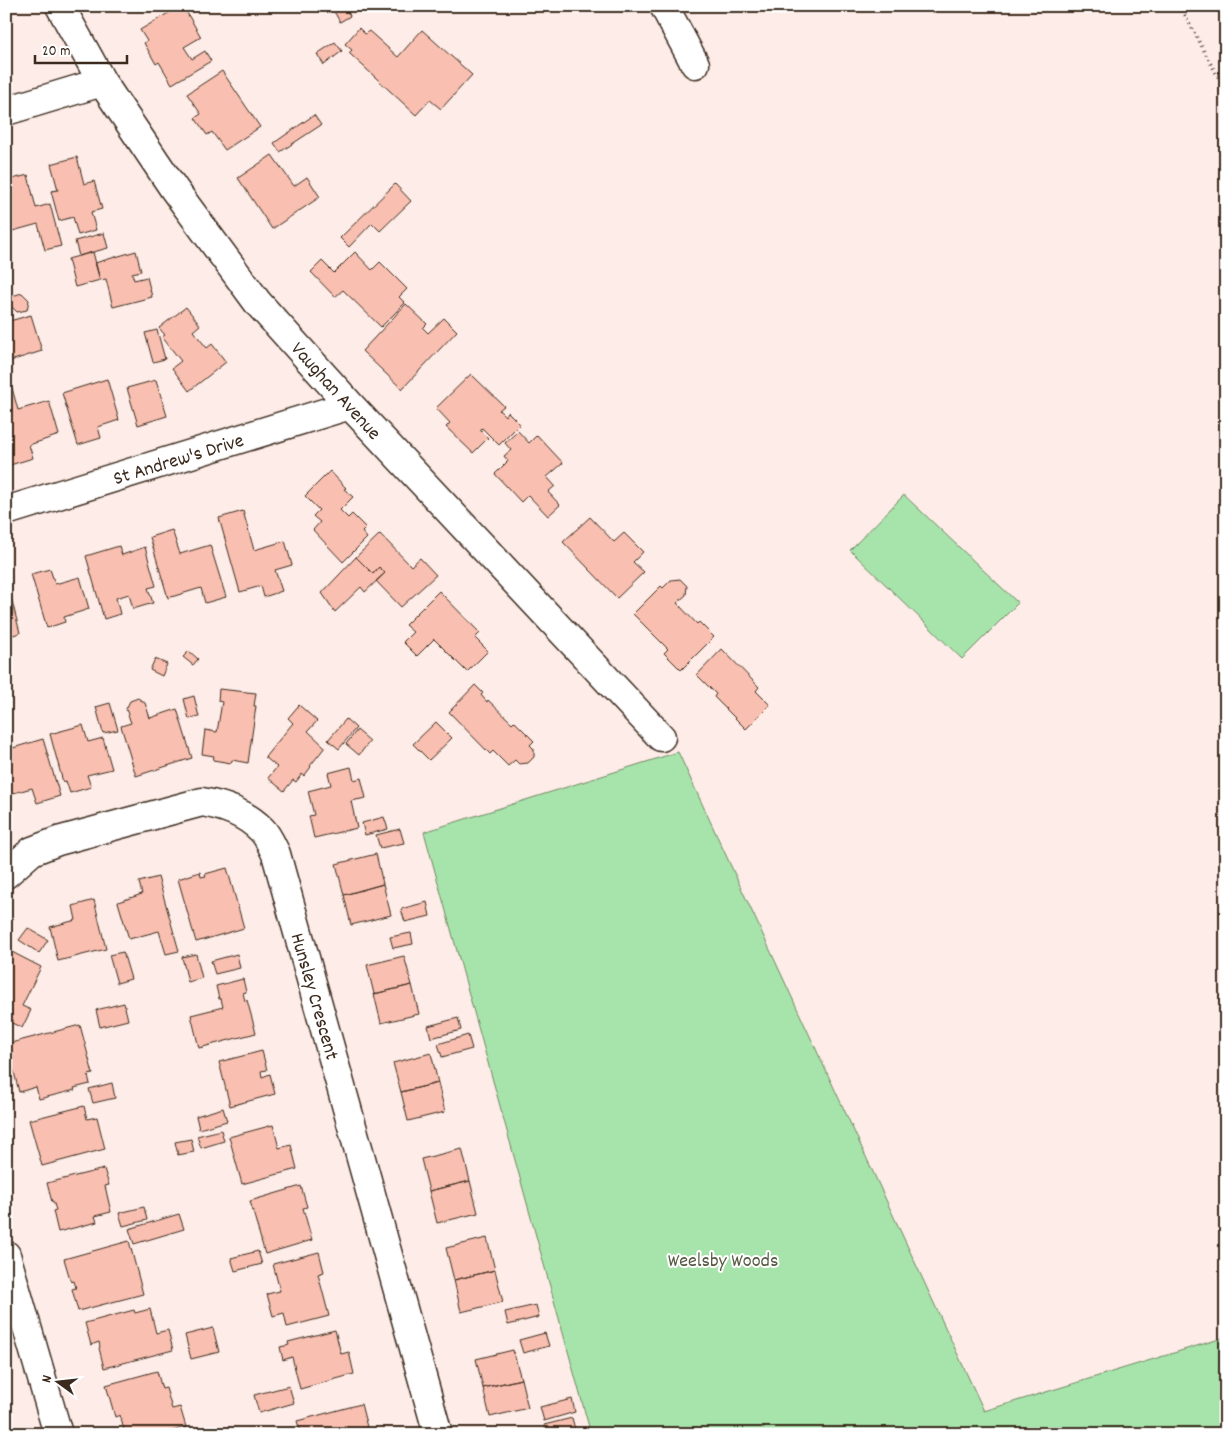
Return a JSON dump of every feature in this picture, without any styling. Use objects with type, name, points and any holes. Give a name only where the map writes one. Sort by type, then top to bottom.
[{"type":"street","name":"Vaughan Avenue","points":[[60,6],[102,82],[174,189],[258,303],[350,405],[661,737]]},
{"type":"street","points":[[664,6],[695,64]]},
{"type":"street","points":[[6,111],[102,82]]},
{"type":"street","name":"St Andrew's Drive","points":[[6,511],[350,405]]},
{"type":"street","name":"Hunsley Crescent","points":[[6,874],[32,851],[58,841],[202,802],[224,806],[244,815],[263,831],[276,854],[438,1434]]},
{"type":"street","points":[[6,1255],[58,1434]]},
{"type":"path","points":[[1180,6],[1226,92]]},
{"type":"green space","points":[[904,495],[1018,603],[962,659],[850,550]]},
{"type":"green space","name":"Weelsby Woods","points":[[678,752],[984,1411],[1226,1337],[1226,1434],[591,1434],[424,832]]},
{"type":"building","points":[[183,6],[201,37],[184,47],[192,59],[205,51],[211,61],[172,84],[159,62],[156,64],[144,43],[147,41],[140,30]]},
{"type":"building","points":[[331,6],[345,6],[350,16],[340,22]]},
{"type":"building","points":[[359,28],[365,34],[369,31],[398,57],[422,30],[472,75],[441,109],[430,100],[416,115],[349,53],[352,50],[345,44]]},
{"type":"building","points":[[335,42],[342,51],[324,65],[317,54]]},
{"type":"building","points":[[222,71],[260,127],[225,150],[212,132],[207,135],[195,118],[201,114],[187,94]]},
{"type":"building","points":[[314,115],[321,125],[280,152],[274,143]]},
{"type":"building","points":[[272,155],[294,186],[307,177],[320,197],[272,229],[238,178]]},
{"type":"building","points":[[77,157],[84,184],[94,181],[102,209],[91,212],[96,230],[78,235],[73,217],[59,221],[51,191],[58,190],[51,164]]},
{"type":"building","points":[[10,172],[12,179],[28,175],[36,208],[50,204],[61,246],[45,250],[38,224],[9,232],[6,222],[6,173]]},
{"type":"building","points":[[395,184],[411,201],[380,231],[372,223],[349,247],[340,238]]},
{"type":"building","points":[[6,222],[11,238],[6,245]]},
{"type":"building","points":[[104,233],[108,248],[79,256],[75,241]]},
{"type":"building","points":[[136,251],[141,271],[132,273],[134,280],[147,277],[152,297],[113,307],[106,279],[100,280],[95,263]]},
{"type":"building","points":[[93,252],[100,280],[75,287],[68,259]]},
{"type":"building","points":[[355,252],[372,270],[380,262],[407,289],[399,297],[405,303],[381,327],[343,290],[335,297],[311,272],[322,261],[334,273]]},
{"type":"building","points":[[22,293],[29,300],[27,310],[17,312],[10,305],[12,296]]},
{"type":"building","points":[[406,304],[427,324],[423,328],[428,333],[444,318],[457,331],[402,389],[362,351]]},
{"type":"building","points":[[186,307],[200,325],[193,331],[207,348],[212,344],[226,362],[189,391],[172,368],[181,361],[162,337],[165,335],[159,328]]},
{"type":"building","points":[[31,315],[42,351],[7,362],[6,322]]},
{"type":"building","points":[[157,330],[165,359],[153,362],[145,333]]},
{"type":"building","points":[[471,374],[504,406],[499,410],[505,416],[508,412],[520,424],[499,445],[482,428],[480,430],[488,438],[473,453],[446,427],[450,423],[436,408]]},
{"type":"building","points":[[107,379],[119,420],[98,427],[101,438],[78,445],[62,393]]},
{"type":"building","points":[[156,380],[167,416],[138,425],[127,388]]},
{"type":"building","points":[[12,388],[18,410],[49,401],[59,435],[29,445],[33,458],[10,465],[6,453],[6,390]]},
{"type":"building","points":[[518,431],[529,443],[537,435],[563,463],[547,477],[555,486],[548,492],[560,505],[548,516],[528,495],[521,502],[495,474],[508,461],[504,456],[511,450],[505,443]]},
{"type":"building","points":[[330,471],[353,497],[340,510],[348,518],[352,514],[366,528],[362,532],[367,538],[343,562],[313,530],[320,522],[313,516],[319,510],[305,496]]},
{"type":"building","points":[[243,511],[254,550],[285,541],[292,565],[275,570],[282,591],[264,597],[261,586],[240,592],[219,518]]},
{"type":"building","points":[[590,517],[614,542],[624,533],[643,552],[633,562],[644,572],[617,598],[563,542]]},
{"type":"building","points":[[172,530],[180,554],[210,545],[226,597],[205,603],[201,588],[168,598],[150,537]]},
{"type":"building","points":[[380,534],[411,566],[420,558],[436,575],[401,607],[376,581],[385,573],[379,567],[373,574],[356,557]]},
{"type":"building","points":[[119,546],[122,555],[145,547],[156,586],[148,588],[153,603],[133,609],[129,594],[116,598],[120,614],[104,619],[86,556]]},
{"type":"building","points":[[356,557],[373,574],[379,567],[385,573],[365,592],[361,587],[335,612],[322,593]]},
{"type":"building","points":[[50,569],[55,584],[80,577],[89,609],[64,617],[65,622],[47,628],[31,574]]},
{"type":"building","points":[[680,579],[687,586],[686,595],[677,603],[697,624],[699,622],[714,637],[681,670],[664,653],[668,649],[633,614],[661,586],[663,588],[671,580]]},
{"type":"building","points":[[9,589],[20,633],[6,637],[6,590]]},
{"type":"building","points":[[439,591],[480,633],[475,638],[488,651],[467,672],[434,639],[417,656],[403,642],[413,632],[405,625]]},
{"type":"building","points":[[722,649],[759,687],[756,691],[770,705],[746,729],[714,697],[716,694],[697,675]]},
{"type":"building","points":[[189,651],[198,659],[193,665],[183,657]]},
{"type":"building","points":[[155,659],[167,664],[162,676],[150,670]]},
{"type":"building","points":[[475,685],[483,693],[481,695],[487,702],[488,700],[512,723],[514,721],[534,741],[530,745],[534,749],[534,757],[528,763],[519,764],[515,760],[508,766],[493,751],[490,754],[449,712]]},
{"type":"building","points":[[219,689],[256,693],[248,763],[232,760],[231,763],[213,760],[214,756],[202,754],[205,730],[217,732],[222,702],[218,701]]},
{"type":"building","points":[[194,696],[199,717],[189,719],[184,699]]},
{"type":"building","points":[[138,698],[145,703],[150,718],[177,709],[192,758],[136,776],[121,726],[131,723],[126,709],[130,701]]},
{"type":"building","points":[[110,703],[118,730],[103,733],[96,707]]},
{"type":"building","points":[[299,705],[317,721],[308,731],[325,747],[304,776],[302,774],[296,782],[293,780],[284,791],[268,778],[277,767],[265,757],[293,723],[288,718]]},
{"type":"building","points":[[346,719],[356,728],[339,749],[328,740]]},
{"type":"building","points":[[436,722],[452,738],[429,760],[413,744]]},
{"type":"building","points":[[83,725],[88,742],[103,738],[112,769],[87,775],[91,787],[70,793],[66,781],[63,782],[50,734]]},
{"type":"building","points":[[357,730],[370,741],[359,755],[346,744]]},
{"type":"building","points":[[43,739],[60,796],[37,803],[32,788],[6,795],[6,750]]},
{"type":"building","points":[[351,767],[354,780],[361,778],[366,798],[351,801],[357,828],[314,838],[309,816],[314,815],[308,791],[331,785],[328,773]]},
{"type":"building","points":[[384,817],[388,829],[365,835],[362,823]]},
{"type":"building","points":[[400,829],[404,843],[380,848],[376,835]]},
{"type":"building","points":[[376,854],[383,884],[344,895],[336,864]]},
{"type":"building","points":[[227,868],[244,928],[196,942],[178,879],[200,872],[201,877],[206,876],[205,874]]},
{"type":"building","points":[[158,877],[179,951],[166,954],[159,931],[129,939],[118,902],[142,894],[139,882]]},
{"type":"building","points":[[383,884],[391,915],[351,925],[344,895]]},
{"type":"building","points":[[94,900],[106,949],[58,961],[50,927],[76,920],[73,906]]},
{"type":"building","points":[[427,902],[430,916],[405,922],[401,909]]},
{"type":"building","points":[[28,928],[48,940],[39,953],[19,940]]},
{"type":"building","points":[[411,933],[413,944],[393,948],[390,937]]},
{"type":"building","points":[[10,951],[41,967],[22,1006],[31,1010],[22,1028],[6,1020],[6,959]]},
{"type":"building","points":[[123,952],[131,979],[117,983],[109,955]]},
{"type":"building","points":[[196,954],[202,978],[188,982],[182,957]]},
{"type":"building","points":[[237,954],[240,968],[215,974],[211,961]]},
{"type":"building","points":[[404,956],[412,985],[374,994],[367,965]]},
{"type":"building","points":[[243,979],[246,992],[243,993],[245,1001],[247,1000],[256,1033],[199,1048],[191,1015],[223,1007],[216,986]]},
{"type":"building","points":[[412,985],[419,1014],[381,1023],[374,994]]},
{"type":"building","points":[[124,1003],[128,1020],[100,1027],[96,1010]]},
{"type":"building","points":[[458,1018],[461,1030],[431,1038],[428,1026]]},
{"type":"building","points":[[80,1025],[93,1074],[88,1075],[90,1084],[74,1088],[75,1090],[39,1099],[36,1087],[19,1092],[7,1044]]},
{"type":"building","points":[[468,1035],[472,1049],[442,1057],[438,1044]]},
{"type":"building","points":[[262,1051],[267,1070],[261,1071],[262,1077],[270,1074],[275,1094],[230,1106],[219,1062]]},
{"type":"building","points":[[431,1053],[438,1083],[401,1092],[393,1063]]},
{"type":"building","points":[[112,1083],[115,1098],[93,1103],[89,1089]]},
{"type":"building","points":[[438,1083],[445,1112],[408,1121],[401,1092]]},
{"type":"building","points":[[84,1106],[87,1119],[97,1117],[105,1149],[42,1166],[29,1120]]},
{"type":"building","points":[[223,1108],[227,1121],[199,1129],[196,1116]]},
{"type":"building","points":[[273,1125],[279,1148],[291,1145],[297,1169],[242,1184],[229,1137]]},
{"type":"building","points":[[221,1130],[224,1141],[201,1148],[197,1136]]},
{"type":"building","points":[[191,1139],[194,1152],[178,1155],[175,1142]]},
{"type":"building","points":[[462,1149],[470,1181],[429,1191],[421,1159]]},
{"type":"building","points":[[104,1169],[109,1185],[105,1186],[111,1212],[95,1216],[97,1222],[58,1232],[53,1211],[56,1210],[47,1183]]},
{"type":"building","points":[[470,1181],[478,1213],[437,1223],[429,1191]]},
{"type":"building","points":[[301,1186],[307,1207],[303,1208],[312,1240],[265,1254],[250,1201]]},
{"type":"building","points":[[144,1207],[147,1220],[123,1226],[119,1213]]},
{"type":"building","points":[[179,1214],[184,1229],[134,1244],[129,1229]]},
{"type":"building","points":[[487,1238],[495,1270],[454,1280],[446,1248]]},
{"type":"building","points":[[129,1241],[143,1294],[78,1311],[72,1289],[76,1288],[74,1281],[71,1282],[64,1259]]},
{"type":"building","points":[[258,1251],[262,1264],[235,1271],[231,1258]]},
{"type":"building","points":[[319,1252],[324,1272],[318,1274],[329,1316],[287,1327],[284,1313],[273,1316],[267,1294],[280,1291],[273,1264]]},
{"type":"building","points":[[495,1270],[503,1302],[461,1312],[454,1280]]},
{"type":"building","points":[[536,1305],[539,1317],[508,1325],[505,1312]]},
{"type":"building","points":[[150,1309],[156,1333],[168,1330],[173,1350],[104,1368],[99,1342],[91,1345],[85,1323],[134,1310],[135,1313]]},
{"type":"building","points":[[213,1328],[219,1352],[191,1359],[185,1335]]},
{"type":"building","points":[[335,1330],[341,1354],[349,1352],[354,1374],[300,1389],[292,1357],[283,1360],[280,1347],[289,1345],[288,1342]]},
{"type":"building","points":[[545,1333],[549,1346],[523,1353],[519,1340]]},
{"type":"building","points":[[513,1350],[521,1379],[483,1388],[476,1359]]},
{"type":"building","points":[[157,1371],[162,1389],[166,1388],[172,1409],[180,1407],[186,1427],[168,1432],[168,1434],[125,1434],[120,1415],[115,1417],[106,1385]]},
{"type":"building","points":[[521,1379],[528,1408],[490,1417],[483,1388]]},
{"type":"building","points":[[289,1386],[294,1403],[259,1413],[254,1395]]},
{"type":"building","points":[[572,1399],[575,1412],[544,1421],[540,1407]]},
{"type":"building","points":[[361,1404],[367,1427],[344,1434],[301,1434],[297,1421]]},
{"type":"building","points":[[572,1418],[576,1433],[547,1434],[544,1425]]}]
